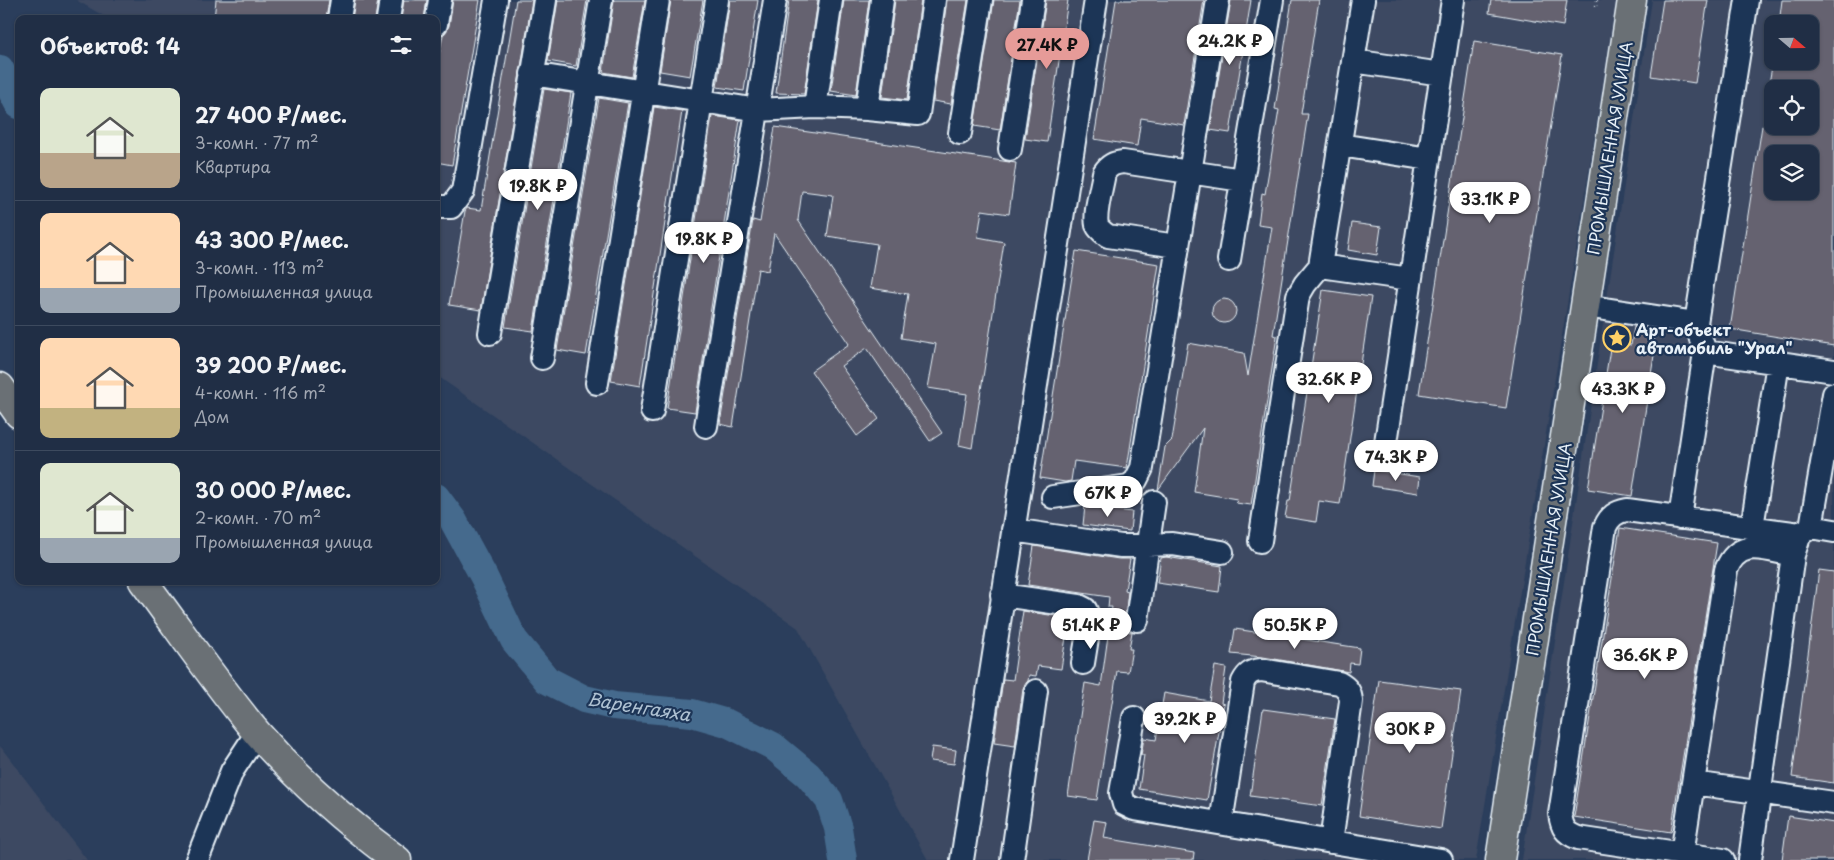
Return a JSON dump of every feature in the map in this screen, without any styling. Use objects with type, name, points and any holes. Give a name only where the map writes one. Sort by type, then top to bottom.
[{"type":"main road","name":"ПРОМЫШЛЕННАЯ УЛИЦА","points":[[1500,860],[1632,0]]},
{"type":"main road","points":[[0,387],[15,408]]},
{"type":"main road","points":[[146,585],[257,733],[288,766],[342,817],[397,860]]},
{"type":"lane","points":[[340,15],[342,0]]},
{"type":"lane","points":[[389,15],[391,0]]},
{"type":"lane","points":[[438,15],[440,0]]},
{"type":"lane","points":[[440,207],[451,207],[463,191],[496,0]]},
{"type":"lane","points":[[490,333],[545,0]]},
{"type":"lane","points":[[542,358],[601,0]]},
{"type":"lane","points":[[597,383],[658,0]]},
{"type":"lane","points":[[652,411],[717,0]]},
{"type":"lane","points":[[706,426],[775,0]]},
{"type":"lane","points":[[815,107],[831,0]]},
{"type":"lane","points":[[867,109],[882,0]]},
{"type":"lane","points":[[532,74],[758,110],[815,107],[867,109],[918,114],[934,0]]},
{"type":"lane","points":[[960,133],[980,0]]},
{"type":"lane","points":[[1010,149],[1034,0]]},
{"type":"lane","points":[[962,860],[1096,0]]},
{"type":"lane","points":[[1053,497],[1129,486],[1136,480],[1144,459],[1218,0]]},
{"type":"lane","points":[[1229,260],[1272,0]]},
{"type":"lane","points":[[1260,541],[1298,296],[1320,266],[1363,0]]},
{"type":"lane","points":[[1385,449],[1453,0]]},
{"type":"lane","points":[[1680,518],[1705,352],[1696,323],[1747,0]]},
{"type":"lane","points":[[1353,61],[1442,74]]},
{"type":"lane","points":[[1340,145],[1429,159]]},
{"type":"lane","points":[[1177,246],[1108,236],[1102,232],[1097,225],[1097,215],[1104,173],[1114,163],[1123,162],[1242,180]]},
{"type":"lane","points":[[1320,266],[1410,279]]},
{"type":"lane","points":[[1585,306],[1696,323]]},
{"type":"lane","points":[[1705,352],[1834,371]]},
{"type":"lane","points":[[1752,527],[1778,363]]},
{"type":"lane","points":[[1750,860],[1793,555],[1806,531],[1834,394]]},
{"type":"lane","points":[[1137,620],[1154,502]]},
{"type":"lane","points":[[1723,860],[1578,838],[1568,834],[1562,827],[1560,814],[1605,527],[1609,519],[1618,512],[1627,510],[1752,527],[1806,531],[1834,530]]},
{"type":"lane","points":[[1012,530],[1121,546],[1172,544],[1222,552]]},
{"type":"lane","points":[[1682,854],[1726,570],[1730,559],[1737,552],[1748,548],[1793,555]]},
{"type":"lane","points":[[1002,595],[1079,606],[1085,609],[1089,614],[1090,620],[1083,662]]},
{"type":"lane","points":[[1221,823],[1243,682],[1246,676],[1253,671],[1261,670],[1339,684],[1346,687],[1350,693],[1351,701],[1331,842]]},
{"type":"lane","points":[[1012,860],[1036,691]]},
{"type":"lane","points":[[1134,718],[1121,793],[1124,804],[1134,809],[1441,860]]},
{"type":"lane","points":[[197,860],[232,770],[257,733]]},
{"type":"lane","points":[[1693,782],[1834,803]]},
{"type":"path","points":[[1596,6],[1597,0]]},
{"type":"shaded area","points":[[76,0],[1617,0],[1476,860],[928,860],[798,628],[440,378],[440,15],[102,15]]},
{"type":"shaded area","points":[[1652,0],[1834,0],[1834,860],[1522,860]]},
{"type":"shaded area","points":[[0,746],[87,860],[0,860]]},
{"type":"building","points":[[216,0],[329,0],[327,15],[214,15]]},
{"type":"building","points":[[355,0],[378,0],[376,15],[353,15]]},
{"type":"building","points":[[404,0],[427,0],[425,15],[402,15]]},
{"type":"building","points":[[453,0],[480,0],[452,165],[440,163],[440,50],[443,35],[449,26]]},
{"type":"building","points":[[516,0],[532,0],[481,310],[449,305],[465,211],[467,208],[481,210]]},
{"type":"building","points":[[558,0],[587,0],[576,66],[548,61]]},
{"type":"building","points":[[614,0],[645,0],[632,77],[603,72]]},
{"type":"building","points":[[671,0],[703,0],[690,76],[660,71]]},
{"type":"building","points":[[730,0],[758,0],[744,91],[717,87]]},
{"type":"building","points":[[789,0],[818,0],[804,94],[776,93]]},
{"type":"building","points":[[844,0],[869,0],[856,95],[831,91]]},
{"type":"building","points":[[895,0],[921,0],[907,100],[882,97]]},
{"type":"building","points":[[947,0],[968,0],[951,104],[933,101]]},
{"type":"building","points":[[994,0],[1020,0],[1000,130],[974,126]]},
{"type":"building","points":[[1046,0],[1068,0],[1047,142],[1025,139]]},
{"type":"building","points":[[1116,0],[1204,0],[1184,125],[1141,118],[1137,146],[1094,139]]},
{"type":"building","points":[[1231,0],[1251,0],[1230,133],[1210,130]]},
{"type":"building","points":[[1292,0],[1319,0],[1301,114],[1308,114],[1273,335],[1277,336],[1251,505],[1236,503],[1237,499],[1194,492],[1203,428],[1158,490],[1165,447],[1172,440],[1188,343],[1244,353],[1248,376],[1272,227],[1258,225],[1262,193],[1265,194],[1279,110],[1275,109]]},
{"type":"building","points":[[1491,0],[1567,0],[1563,26],[1489,13]]},
{"type":"building","points":[[1663,0],[1708,0],[1695,83],[1651,76]]},
{"type":"building","points":[[1782,0],[1834,0],[1834,346],[1730,329],[1762,126],[1764,126],[1764,135],[1819,135],[1819,80],[1770,80],[1771,70],[1819,70],[1819,15],[1780,15]]},
{"type":"building","points":[[1474,41],[1562,55],[1506,408],[1419,394]]},
{"type":"building","points":[[544,89],[571,93],[533,331],[505,327]]},
{"type":"building","points":[[599,98],[628,103],[586,355],[557,350]]},
{"type":"building","points":[[654,107],[682,111],[640,386],[611,381]]},
{"type":"building","points":[[712,116],[740,120],[695,412],[667,408]]},
{"type":"building","points":[[775,127],[1016,163],[1009,214],[982,210],[978,237],[1004,242],[972,448],[959,445],[967,394],[928,388],[936,344],[901,338],[908,294],[870,288],[877,244],[827,236],[833,195],[802,191],[798,220],[942,433],[930,441],[867,348],[841,366],[879,419],[857,436],[811,371],[849,344],[774,233],[768,271],[758,269],[733,427],[720,424],[753,220],[760,222]]},
{"type":"building","points":[[1352,223],[1381,227],[1377,255],[1348,250]]},
{"type":"building","points":[[1076,251],[1159,264],[1127,468],[1074,461],[1071,481],[1065,482],[1040,478]]},
{"type":"building","points":[[1323,290],[1371,297],[1340,504],[1319,501],[1316,522],[1285,517],[1288,501],[1290,501]]},
{"type":"building","points":[[1224,299],[1233,302],[1236,311],[1233,320],[1224,323],[1215,320],[1212,311],[1215,302]]},
{"type":"building","points":[[1634,327],[1655,330],[1652,348],[1655,349],[1632,496],[1588,489],[1611,342],[1631,345]]},
{"type":"building","points":[[1374,470],[1420,477],[1418,493],[1372,486]]},
{"type":"building","points":[[1085,506],[1132,512],[1130,531],[1083,525]]},
{"type":"building","points":[[1620,528],[1717,543],[1671,832],[1574,817]]},
{"type":"building","points":[[1034,546],[1130,559],[1125,590],[1128,591],[1124,631],[1132,632],[1129,649],[1132,649],[1128,672],[1117,671],[1097,800],[1068,796],[1085,683],[1101,686],[1112,607],[1108,607],[1109,597],[1028,585]]},
{"type":"building","points":[[1166,557],[1222,566],[1219,592],[1157,583],[1161,558]]},
{"type":"building","points":[[1819,570],[1834,572],[1834,783],[1792,777]]},
{"type":"building","points":[[1023,611],[1069,618],[1061,669],[1038,666],[1036,676],[1029,675],[1023,689],[1015,746],[994,743],[1003,679],[1013,680]]},
{"type":"building","points":[[1235,629],[1360,648],[1358,664],[1350,663],[1349,672],[1263,657],[1231,654]]},
{"type":"building","points":[[1215,666],[1226,668],[1221,703],[1224,704],[1207,800],[1139,789],[1144,755],[1141,755],[1144,738],[1156,740],[1164,693],[1209,701]]},
{"type":"building","points":[[1379,680],[1461,691],[1441,829],[1359,816]]},
{"type":"building","points":[[1263,709],[1335,719],[1322,806],[1250,796]]},
{"type":"building","points":[[932,747],[956,750],[954,764],[930,761]]},
{"type":"building","points":[[1788,816],[1834,823],[1834,860],[1782,860]]},
{"type":"building","points":[[1094,820],[1107,822],[1104,838],[1194,853],[1193,860],[1087,860]]},
{"type":"waterway","name":"Варенгаяха","points":[[0,69],[15,97]]},
{"type":"waterway","name":"Варенгаяха","points":[[440,502],[453,520],[484,577],[514,640],[547,680],[584,699],[614,706],[692,713],[727,723],[773,746],[808,775],[829,800],[838,828],[843,860]]},
{"type":"place","name":"Арт-объект автомобиль \"Урал\"","points":[[1617,338]]}]
